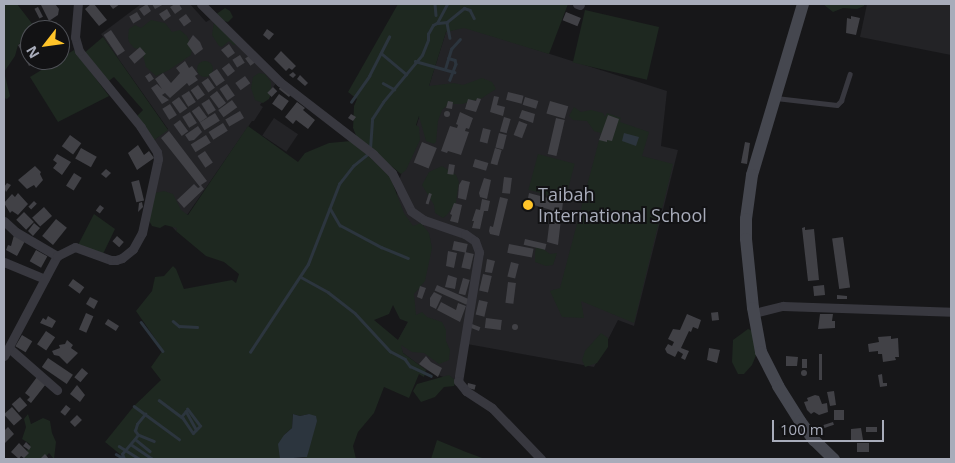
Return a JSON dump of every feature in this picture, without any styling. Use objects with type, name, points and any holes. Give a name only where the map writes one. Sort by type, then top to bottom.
[{"type":"street","points":[[57,390],[7,352],[57,256],[75,247],[111,260],[122,258],[133,249],[142,233],[158,157],[141,127],[79,51],[75,36],[78,4]]},
{"type":"street","points":[[200,4],[280,82],[372,154],[396,178],[404,200],[413,213],[424,220],[465,234],[475,241],[479,252],[458,381],[466,391],[492,408],[541,459]]},
{"type":"street","points":[[804,4],[752,175],[748,201],[746,239],[754,313],[762,352],[778,386],[814,440],[834,459]]},
{"type":"street","points":[[4,221],[16,232],[57,256]]},
{"type":"street","points":[[4,262],[45,279]]},
{"type":"street","points":[[754,313],[783,306],[951,312]]},
{"type":"lane","points":[[774,98],[838,105],[850,74]]},
{"type":"shaded area","points":[[4,4],[17,4],[29,20],[20,20],[20,43],[15,56],[4,72]]},
{"type":"shaded area","points":[[141,4],[190,4],[206,22],[211,19],[277,82],[260,105],[263,107],[254,121],[252,121],[176,231],[150,203],[162,158],[153,141],[168,129],[101,34]]},
{"type":"shaded area","points":[[398,4],[568,4],[549,54],[464,28],[446,32],[429,86],[454,83],[463,85],[482,78],[492,82],[496,89],[482,98],[462,104],[449,104],[442,110],[434,144],[426,141],[419,116],[416,125],[419,127],[420,140],[406,170],[401,174],[357,138],[353,128],[354,106],[357,99],[348,92]]},
{"type":"shaded area","points":[[823,4],[864,4],[864,6],[857,9],[843,8],[833,12]]},
{"type":"shaded area","points":[[867,4],[951,4],[951,55],[860,37]]},
{"type":"shaded area","points":[[225,8],[230,11],[233,17],[228,22],[220,20],[236,45],[229,41],[222,47],[219,46],[212,35],[215,15]]},
{"type":"shaded area","points":[[585,10],[659,27],[647,80],[573,63]]},
{"type":"shaded area","points":[[151,20],[165,23],[172,32],[180,30],[187,36],[192,48],[191,55],[169,70],[156,76],[146,67],[143,55],[144,50],[134,48],[129,42],[128,37],[129,29],[135,25],[141,28]]},
{"type":"shaded area","name":"Taibah International School","points":[[464,27],[667,91],[661,146],[678,150],[634,326],[618,320],[594,367],[467,344],[453,381],[426,370],[403,353],[398,340],[408,322],[397,195],[400,178],[446,32]]},
{"type":"shaded area","points":[[103,37],[168,130],[153,141],[136,117],[143,110],[114,77],[106,83],[83,54]]},
{"type":"shaded area","points":[[74,50],[109,96],[58,122],[30,77],[41,70],[70,70],[70,52]]},
{"type":"shaded area","points":[[202,61],[208,61],[213,66],[211,75],[202,77],[197,72],[197,66]]},
{"type":"shaded area","points":[[4,72],[10,96],[7,99],[4,98]]},
{"type":"shaded area","points":[[259,73],[265,74],[271,82],[271,94],[269,99],[263,103],[255,100],[251,88],[253,77]]},
{"type":"shaded area","points":[[574,107],[581,112],[591,110],[603,113],[605,117],[607,113],[621,118],[620,122],[649,132],[642,156],[673,164],[634,323],[581,301],[584,318],[562,317],[550,291],[560,288],[601,133],[594,131],[587,121],[573,120],[569,116]]},
{"type":"shaded area","points":[[274,118],[298,134],[286,152],[262,135]]},
{"type":"shaded area","points":[[248,126],[298,162],[305,153],[329,143],[351,141],[389,174],[404,213],[413,226],[421,223],[429,233],[432,248],[425,281],[414,294],[416,315],[422,312],[427,317],[442,322],[446,330],[446,341],[450,350],[449,360],[439,364],[424,353],[412,352],[401,345],[403,353],[426,370],[424,377],[419,374],[409,398],[384,387],[374,413],[358,432],[353,446],[356,459],[296,459],[307,457],[309,414],[300,416],[293,414],[292,428],[284,435],[280,459],[126,459],[105,442],[134,406],[161,380],[151,367],[163,350],[136,311],[152,291],[155,277],[164,276],[173,266],[184,289],[232,280],[236,283],[239,274],[224,262],[206,256],[176,231],[177,228],[165,225],[160,228],[152,226],[147,217],[155,193],[164,191],[173,194],[181,210],[188,215]],"holes":[[[393,305],[400,319],[408,322],[398,340],[374,320],[389,314]]]},
{"type":"shaded area","points":[[624,133],[639,137],[636,146],[622,141]]},
{"type":"shaded area","points":[[538,154],[575,164],[565,200],[528,190]]},
{"type":"shaded area","points":[[442,166],[456,175],[459,182],[456,202],[443,218],[435,213],[434,205],[422,185],[429,172]]},
{"type":"shaded area","points":[[94,214],[115,229],[103,254],[78,245]]},
{"type":"shaded area","points":[[539,246],[550,254],[557,253],[553,265],[546,266],[535,262],[536,247]]},
{"type":"shaded area","points":[[748,329],[753,331],[757,353],[752,365],[744,374],[738,374],[732,362],[733,340]]},
{"type":"shaded area","points":[[601,333],[608,338],[608,347],[597,363],[585,367],[582,360],[585,351]]},
{"type":"shaded area","points":[[449,375],[456,381],[454,386],[444,387],[435,397],[421,402],[413,391],[417,384]]},
{"type":"shaded area","points":[[28,414],[31,424],[43,418],[50,421],[56,442],[54,459],[49,453],[44,459],[23,459],[30,444],[22,439],[26,427],[24,419]]},
{"type":"shaded area","points":[[293,414],[316,416],[317,421],[307,457],[280,459],[278,444],[292,428]]},
{"type":"shaded area","points":[[437,440],[466,452],[485,459],[431,459]]},
{"type":"building","points":[[55,4],[59,9],[58,15],[48,20],[41,5]]},
{"type":"building","points":[[94,4],[107,20],[99,26],[85,9]]},
{"type":"building","points":[[109,4],[120,4],[113,9]]},
{"type":"building","points":[[147,4],[151,11],[144,16],[139,9]]},
{"type":"building","points":[[152,4],[164,4],[155,9]]},
{"type":"building","points":[[179,4],[182,9],[175,14],[170,7]]},
{"type":"building","points":[[38,7],[43,17],[39,19],[34,9]]},
{"type":"building","points":[[167,9],[171,16],[164,21],[159,14]]},
{"type":"building","points":[[137,12],[141,19],[133,23],[129,16]]},
{"type":"building","points":[[566,12],[581,18],[577,26],[563,20]]},
{"type":"building","points":[[186,14],[191,21],[184,27],[179,19]]},
{"type":"building","points":[[851,16],[860,18],[856,35],[846,33],[847,18],[851,19]]},
{"type":"building","points":[[267,29],[274,34],[269,40],[263,35]]},
{"type":"building","points":[[111,30],[125,51],[118,56],[104,35]]},
{"type":"building","points":[[193,35],[200,42],[203,49],[195,55],[187,44]]},
{"type":"building","points":[[229,44],[235,53],[228,58],[221,50]]},
{"type":"building","points":[[140,47],[146,54],[135,64],[129,57]]},
{"type":"building","points":[[281,51],[296,66],[292,70],[289,68],[286,71],[274,59]]},
{"type":"building","points":[[240,55],[245,63],[237,67],[232,60]]},
{"type":"building","points":[[250,55],[255,62],[250,66],[245,59]]},
{"type":"building","points":[[185,61],[189,68],[192,66],[198,74],[195,76],[198,80],[189,86],[187,83],[170,98],[165,93],[162,95],[169,100],[162,104],[151,88],[157,84],[162,89],[155,79],[163,73],[171,83],[180,73],[176,68]]},
{"type":"building","points":[[229,63],[235,71],[228,76],[222,68]]},
{"type":"building","points":[[217,69],[225,81],[217,86],[209,75]]},
{"type":"building","points":[[293,72],[296,75],[293,78],[289,75]]},
{"type":"building","points":[[150,73],[154,79],[149,82],[145,76]]},
{"type":"building","points":[[300,75],[308,83],[305,86],[297,79]]},
{"type":"building","points":[[245,76],[250,83],[241,90],[235,83]]},
{"type":"building","points":[[208,78],[215,88],[208,92],[201,83]]},
{"type":"building","points":[[227,84],[235,96],[227,101],[220,89]]},
{"type":"building","points":[[198,85],[205,95],[198,100],[191,90]]},
{"type":"building","points":[[282,85],[292,93],[289,97],[279,89]]},
{"type":"building","points":[[273,87],[277,91],[272,97],[267,93]]},
{"type":"building","points":[[189,91],[196,102],[188,107],[181,96]]},
{"type":"building","points":[[217,91],[226,103],[219,108],[210,96]]},
{"type":"building","points":[[508,92],[524,96],[522,104],[506,100]]},
{"type":"building","points":[[279,94],[289,101],[282,111],[272,104]]},
{"type":"building","points":[[494,96],[499,97],[497,105],[505,107],[503,116],[490,112]]},
{"type":"building","points":[[179,97],[187,108],[180,114],[172,102]]},
{"type":"building","points":[[525,97],[538,101],[536,109],[523,105]]},
{"type":"building","points":[[477,98],[481,99],[476,112],[465,109],[468,99],[476,101]]},
{"type":"building","points":[[209,99],[216,110],[208,115],[201,104]]},
{"type":"building","points":[[232,100],[237,107],[224,117],[218,110]]},
{"type":"building","points":[[448,101],[453,102],[452,109],[446,108]]},
{"type":"building","points":[[550,101],[568,106],[565,119],[546,113]]},
{"type":"building","points":[[297,102],[315,120],[308,129],[296,120],[293,124],[285,117]]},
{"type":"building","points":[[170,104],[177,115],[169,120],[162,109]]},
{"type":"building","points":[[199,106],[207,117],[200,123],[192,111]]},
{"type":"building","points":[[522,110],[535,114],[533,123],[519,118]]},
{"type":"building","points":[[240,111],[244,118],[229,126],[225,120]]},
{"type":"building","points":[[447,111],[450,114],[447,117],[444,114]]},
{"type":"building","points":[[190,112],[197,123],[189,128],[182,117]]},
{"type":"building","points":[[460,112],[473,118],[469,129],[466,128],[465,131],[469,132],[461,155],[441,151],[450,126],[457,128],[458,125],[456,124]]},
{"type":"building","points":[[215,113],[220,121],[205,130],[200,123]]},
{"type":"building","points":[[351,114],[356,117],[353,121],[348,118]]},
{"type":"building","points":[[608,115],[619,119],[612,141],[607,140],[607,142],[599,140]]},
{"type":"building","points":[[504,117],[511,119],[507,133],[500,131]]},
{"type":"building","points":[[556,118],[565,120],[556,156],[548,154]]},
{"type":"building","points":[[180,120],[188,131],[182,136],[174,125]]},
{"type":"building","points":[[519,121],[527,124],[522,138],[514,135]]},
{"type":"building","points":[[223,123],[228,131],[213,140],[209,132]]},
{"type":"building","points":[[198,126],[202,132],[194,140],[189,141],[185,135]]},
{"type":"building","points":[[483,128],[491,130],[487,144],[480,142]]},
{"type":"building","points":[[169,131],[207,181],[201,185],[204,189],[184,208],[177,200],[194,184],[198,188],[200,187],[161,138]]},
{"type":"building","points":[[499,133],[507,135],[503,149],[495,148]]},
{"type":"building","points":[[70,135],[81,143],[73,155],[62,146]]},
{"type":"building","points":[[206,135],[211,143],[196,152],[191,145]]},
{"type":"building","points":[[422,142],[437,148],[429,168],[414,162]]},
{"type":"building","points":[[745,142],[750,143],[747,164],[741,163]]},
{"type":"building","points":[[138,145],[144,155],[149,151],[154,158],[137,170],[128,153]]},
{"type":"building","points":[[81,148],[97,157],[91,167],[75,158]]},
{"type":"building","points":[[495,148],[502,150],[497,165],[491,163]]},
{"type":"building","points":[[205,151],[213,163],[205,168],[198,156]]},
{"type":"building","points":[[57,154],[71,162],[62,175],[53,168],[57,163],[53,160]]},
{"type":"building","points":[[475,159],[488,163],[486,171],[473,167]]},
{"type":"building","points":[[449,164],[455,165],[453,175],[447,174]]},
{"type":"building","points":[[35,166],[41,172],[43,180],[36,188],[34,185],[27,189],[18,180]]},
{"type":"building","points":[[106,169],[111,173],[106,178],[101,174]]},
{"type":"building","points":[[74,173],[82,178],[74,190],[66,186]]},
{"type":"building","points":[[504,177],[512,178],[510,194],[502,193]]},
{"type":"building","points":[[484,178],[491,180],[487,199],[480,197],[479,193]]},
{"type":"building","points":[[139,180],[144,200],[136,202],[131,182]]},
{"type":"building","points":[[462,180],[470,182],[466,200],[458,198],[459,185]]},
{"type":"building","points":[[7,183],[11,185],[6,192],[4,187]]},
{"type":"building","points":[[18,193],[28,204],[18,215],[12,211],[10,213],[4,203],[12,194],[15,197]]},
{"type":"building","points":[[429,193],[432,194],[428,204],[426,203]]},
{"type":"building","points":[[529,193],[563,202],[558,245],[547,242],[551,210],[527,203]]},
{"type":"building","points":[[500,197],[508,199],[499,236],[490,234],[489,231],[490,226],[493,227]]},
{"type":"building","points":[[482,199],[490,201],[488,211],[484,211],[480,229],[472,228],[476,209],[480,210]]},
{"type":"building","points":[[34,201],[37,204],[31,209],[28,207]]},
{"type":"building","points":[[142,202],[143,207],[138,212],[139,203]]},
{"type":"building","points":[[454,203],[462,205],[458,223],[450,221],[452,215],[450,214]]},
{"type":"building","points":[[100,205],[104,208],[100,214],[96,211]]},
{"type":"building","points":[[44,207],[52,216],[40,227],[32,218]]},
{"type":"building","points":[[24,212],[34,222],[26,230],[16,220]]},
{"type":"building","points":[[56,219],[67,228],[53,245],[42,236]]},
{"type":"building","points":[[34,223],[40,228],[33,236],[28,231]]},
{"type":"building","points":[[805,227],[805,230],[814,229],[819,280],[808,281],[802,228]]},
{"type":"building","points":[[14,235],[25,241],[17,256],[6,250],[8,245],[11,246]]},
{"type":"building","points":[[117,236],[124,242],[119,247],[112,241]]},
{"type":"building","points":[[843,237],[850,288],[839,289],[832,239]]},
{"type":"building","points":[[525,239],[546,244],[545,250],[524,245]]},
{"type":"building","points":[[454,241],[468,244],[466,253],[452,250]]},
{"type":"building","points":[[509,244],[534,249],[532,258],[507,253]]},
{"type":"building","points":[[36,250],[47,256],[41,268],[30,261]]},
{"type":"building","points":[[448,251],[457,253],[454,268],[446,266]]},
{"type":"building","points":[[465,252],[474,254],[470,270],[461,268]]},
{"type":"building","points":[[487,259],[495,261],[492,273],[485,272]]},
{"type":"building","points":[[511,262],[519,264],[515,278],[507,277]]},
{"type":"building","points":[[483,274],[492,276],[488,293],[479,291]]},
{"type":"building","points":[[448,275],[457,278],[455,289],[445,287]]},
{"type":"building","points":[[463,278],[470,280],[465,295],[459,293]]},
{"type":"building","points":[[73,279],[84,287],[80,294],[68,285]]},
{"type":"building","points":[[508,282],[516,283],[513,304],[505,303]]},
{"type":"building","points":[[437,285],[469,299],[467,305],[435,290]]},
{"type":"building","points":[[824,285],[825,295],[814,296],[813,286]]},
{"type":"building","points":[[420,286],[426,288],[422,299],[417,297]]},
{"type":"building","points":[[434,292],[442,296],[436,309],[430,306],[430,298]]},
{"type":"building","points":[[837,295],[847,296],[847,299],[837,299]]},
{"type":"building","points":[[90,297],[98,301],[94,309],[86,304]]},
{"type":"building","points":[[479,300],[488,302],[484,317],[476,315]]},
{"type":"building","points":[[441,302],[456,310],[458,303],[466,306],[460,322],[437,310]]},
{"type":"building","points":[[718,312],[719,320],[712,321],[711,313]]},
{"type":"building","points":[[86,313],[93,316],[86,333],[79,330]]},
{"type":"building","points":[[687,314],[701,320],[698,329],[693,327],[691,332],[689,331],[681,348],[689,351],[685,360],[681,358],[683,354],[678,351],[675,357],[667,353],[665,349],[668,344],[672,346],[674,342],[668,339],[673,329],[680,330]]},
{"type":"building","points":[[820,314],[833,314],[832,321],[835,321],[835,328],[818,329]]},
{"type":"building","points":[[48,316],[56,321],[52,328],[40,323],[43,318],[46,320]]},
{"type":"building","points":[[486,318],[502,320],[501,330],[485,328]]},
{"type":"building","points":[[108,319],[119,326],[116,331],[105,324]]},
{"type":"building","points":[[472,324],[480,327],[479,331],[471,328]]},
{"type":"building","points":[[515,324],[518,327],[515,330],[512,327]]},
{"type":"building","points":[[46,331],[55,337],[46,350],[37,344]]},
{"type":"building","points":[[22,335],[32,341],[26,352],[15,346]]},
{"type":"building","points":[[891,336],[891,339],[898,338],[899,357],[895,357],[896,360],[883,362],[882,354],[878,354],[878,351],[869,352],[868,344],[879,342],[878,337]]},
{"type":"building","points":[[67,340],[73,345],[71,348],[78,353],[67,364],[59,356],[54,355],[52,351],[60,348],[59,345],[65,344]]},
{"type":"building","points":[[709,348],[720,350],[717,363],[707,360]]},
{"type":"building","points":[[819,354],[822,354],[822,380],[819,380]]},
{"type":"building","points":[[426,356],[431,362],[442,368],[438,377],[419,364]]},
{"type":"building","points":[[786,356],[798,357],[797,366],[786,366]]},
{"type":"building","points":[[48,358],[73,375],[67,384],[42,367]]},
{"type":"building","points":[[802,359],[807,359],[807,368],[802,368]]},
{"type":"building","points":[[82,368],[88,373],[80,382],[74,377]]},
{"type":"building","points":[[804,370],[807,373],[804,376],[801,373]]},
{"type":"building","points":[[882,374],[883,383],[887,383],[887,386],[880,387],[878,375]]},
{"type":"building","points":[[37,377],[46,384],[31,403],[27,400],[30,397],[25,393]]},
{"type":"building","points":[[468,383],[476,385],[475,390],[467,388]]},
{"type":"building","points":[[77,385],[85,395],[80,402],[70,394]]},
{"type":"building","points":[[834,391],[836,405],[830,406],[827,392]]},
{"type":"building","points":[[815,395],[819,396],[822,404],[827,403],[828,412],[819,415],[814,412],[811,414],[807,410],[804,402],[808,401],[807,398]]},
{"type":"building","points":[[20,397],[27,405],[19,413],[12,404]]},
{"type":"building","points":[[66,405],[71,409],[65,416],[60,412]]},
{"type":"building","points":[[12,407],[22,418],[14,426],[4,415]]},
{"type":"building","points":[[834,410],[844,410],[844,420],[834,420]]},
{"type":"building","points":[[77,415],[82,420],[75,427],[70,422]]},
{"type":"building","points":[[833,422],[834,425],[824,428],[823,425]]},
{"type":"building","points":[[8,427],[14,434],[5,443],[4,431]]},
{"type":"building","points":[[866,427],[877,427],[877,432],[866,432]]},
{"type":"building","points":[[861,428],[863,440],[851,442],[851,429]]},
{"type":"building","points":[[26,442],[31,447],[29,450],[23,446]]},
{"type":"building","points":[[19,443],[29,453],[24,458],[21,456],[19,459],[11,452]]},
{"type":"building","points":[[857,443],[869,443],[869,452],[857,452]]},
{"type":"building","points":[[45,454],[49,459],[41,458]]},
{"type":"waterway","points":[[435,4],[436,15]]},
{"type":"waterway","points":[[370,149],[372,119],[383,102],[422,55],[428,40],[428,34],[433,25],[437,23],[447,4]]},
{"type":"waterway","points":[[438,23],[447,22],[464,8],[470,10],[474,18]]},
{"type":"waterway","points":[[447,23],[450,38]]},
{"type":"waterway","points":[[351,102],[369,76],[389,37]]},
{"type":"waterway","points":[[445,69],[451,49],[460,39]]},
{"type":"waterway","points":[[381,53],[406,74]]},
{"type":"waterway","points":[[448,58],[455,60],[456,64],[450,80]]},
{"type":"waterway","points":[[415,61],[454,72]]},
{"type":"waterway","points":[[383,83],[394,89]]},
{"type":"waterway","points":[[250,352],[308,264],[339,184],[353,166],[368,154]]},
{"type":"waterway","points":[[330,208],[340,225],[381,247],[408,258]]},
{"type":"waterway","points":[[301,277],[328,292],[355,313],[390,351],[405,359],[410,366],[431,376]]},
{"type":"waterway","points":[[173,321],[179,326],[197,327]]},
{"type":"waterway","points":[[141,322],[163,351]]},
{"type":"waterway","points":[[159,400],[183,418],[193,433],[200,426],[187,409]]},
{"type":"waterway","points":[[134,406],[179,439]]},
{"type":"waterway","points":[[181,417],[186,411],[196,429]]},
{"type":"waterway","points":[[124,459],[122,454],[138,435],[135,431],[137,424],[145,414]]},
{"type":"waterway","points":[[139,435],[154,441]]},
{"type":"waterway","points":[[135,439],[150,451]]},
{"type":"waterway","points":[[132,445],[153,459]]},
{"type":"waterway","points":[[119,446],[140,459]]},
{"type":"waterway","points":[[116,454],[123,458]]},
{"type":"place","name":"Taibah International School","points":[[528,205]]}]
